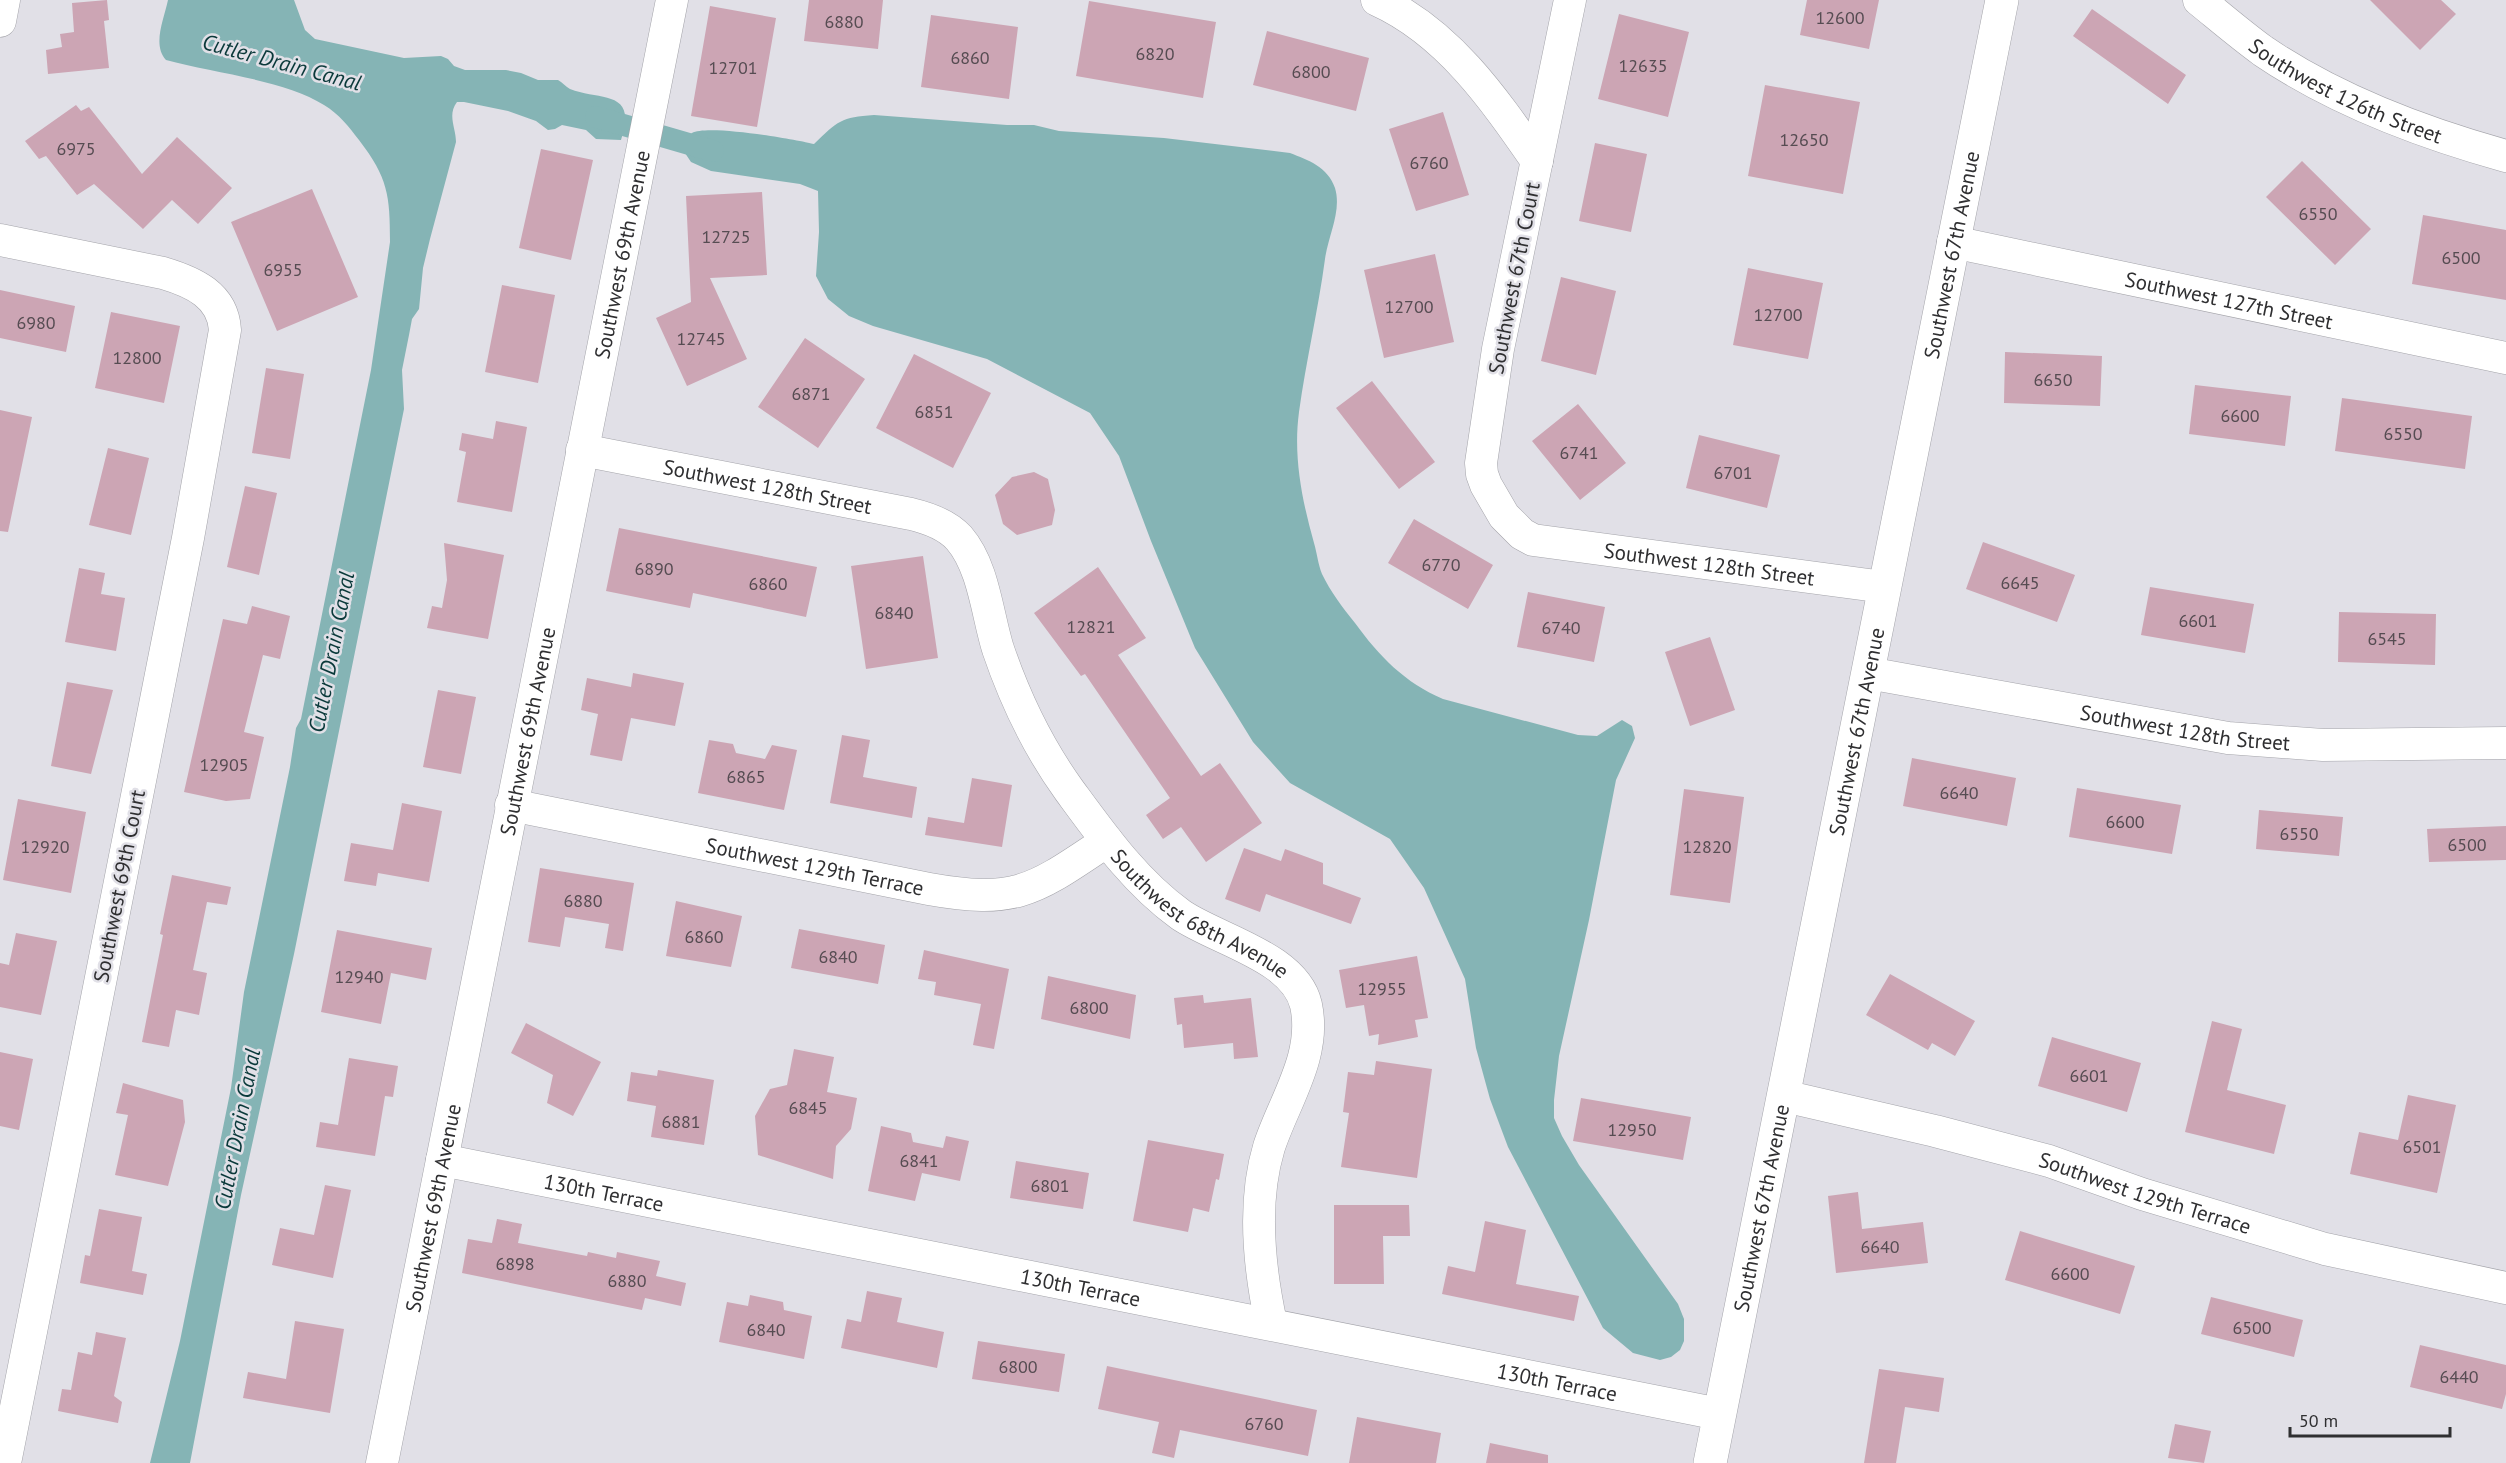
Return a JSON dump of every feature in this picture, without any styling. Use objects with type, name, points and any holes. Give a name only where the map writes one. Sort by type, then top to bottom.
[{"type":"main road","name":"Southwest 67th Avenue","points":[[1710,1463],[2002,0]]},
{"type":"street","points":[[0,21],[4,0]]},
{"type":"street","name":"Southwest 69th Avenue","points":[[382,1463],[672,0]]},
{"type":"street","points":[[1377,0],[1415,22],[1467,68],[1506,116],[1537,161]]},
{"type":"street","name":"Southwest 67th Court","points":[[1533,540],[1512,525],[1501,511],[1482,474],[1481,463],[1498,349],[1570,0]]},
{"type":"street","name":"Southwest 126th Street","points":[[2199,0],[2263,51],[2305,77],[2416,126],[2506,156]]},
{"type":"street","name":"Southwest 69th Court","points":[[0,240],[181,278],[212,297],[221,309],[224,319],[224,343],[188,538],[5,1463]]},
{"type":"street","name":"Southwest 127th Street","points":[[1953,242],[2506,358]]},
{"type":"street","name":"Southwest 128th Street","points":[[582,450],[911,514],[936,522],[951,531]]},
{"type":"street","name":"Southwest 68th Avenue","points":[[951,531],[967,550],[975,568],[998,648],[1030,726],[1062,779],[1107,842],[1138,877],[1181,915],[1279,966],[1294,983],[1306,1004],[1307,1033],[1303,1062],[1269,1147],[1261,1192],[1259,1211],[1262,1268],[1271,1323]]},
{"type":"street","name":"Southwest 128th Street","points":[[1533,540],[1884,587]]},
{"type":"street","name":"Southwest 128th Street","points":[[1868,673],[2228,738],[2323,745],[2506,743]]},
{"type":"street","name":"Southwest 129th Terrace","points":[[511,805],[929,889],[979,896],[1010,894],[1031,888],[1107,842]]},
{"type":"street","name":"Southwest 129th Terrace","points":[[1784,1096],[2029,1155],[2142,1194],[2325,1249],[2506,1288]]},
{"type":"street","name":"130th Terrace","points":[[442,1160],[1271,1323],[1719,1414]]},
{"type":"water","name":"Cutler Drain Canal","points":[[168,0],[294,0],[305,30],[315,39],[404,58],[441,56],[448,59],[454,66],[465,70],[506,70],[538,80],[558,80],[570,89],[614,100],[625,112],[621,140],[596,139],[586,130],[562,125],[548,130],[536,121],[508,111],[464,102],[457,102],[454,107],[452,117],[456,142],[423,268],[419,309],[412,319],[402,370],[404,409],[294,954],[241,1195],[190,1463],[150,1463],[180,1341],[231,1088],[244,992],[296,728],[301,719],[371,370],[390,242],[390,226],[388,199],[376,165],[351,130],[329,109],[308,96],[289,89],[166,60],[162,54],[159,39]]},
{"type":"water","points":[[874,115],[1034,125],[1059,131],[1164,138],[1290,153],[1317,165],[1332,181],[1337,197],[1336,215],[1327,250],[1297,429],[1298,462],[1306,511],[1319,566],[1325,580],[1364,635],[1383,657],[1405,677],[1443,699],[1578,735],[1597,736],[1622,720],[1632,726],[1635,738],[1616,780],[1589,920],[1559,1056],[1554,1118],[1579,1165],[1678,1304],[1684,1319],[1684,1341],[1680,1350],[1671,1357],[1660,1360],[1633,1353],[1603,1328],[1508,1147],[1490,1099],[1476,1048],[1465,979],[1424,888],[1390,839],[1290,783],[1253,742],[1195,648],[1119,456],[1090,413],[987,359],[873,326],[849,316],[828,299],[816,276],[819,232],[818,191],[800,184],[711,171],[691,162],[685,153],[685,140],[692,133],[701,131],[751,133],[814,144],[829,130],[847,119]]},
{"type":"building","points":[[107,0],[109,20],[104,21],[109,68],[48,74],[46,50],[62,47],[60,34],[74,32],[72,3]]},
{"type":"building","points":[[809,0],[883,0],[878,49],[804,41]]},
{"type":"building","points":[[1807,0],[1879,0],[1869,49],[1800,35]]},
{"type":"building","points":[[2370,0],[2441,0],[2456,14],[2420,50]]},
{"type":"building","points":[[1089,1],[1216,22],[1203,98],[1076,76]]},
{"type":"building","points":[[710,6],[776,18],[757,127],[691,116]]},
{"type":"building","points":[[2092,9],[2186,75],[2168,104],[2073,36]]},
{"type":"building","points":[[1619,14],[1689,32],[1668,117],[1598,99]]},
{"type":"building","points":[[931,15],[1018,27],[1009,99],[921,87]]},
{"type":"building","points":[[1267,31],[1369,58],[1356,111],[1253,85]]},
{"type":"building","points":[[1765,85],[1860,102],[1843,194],[1748,176]]},
{"type":"building","points":[[76,105],[81,111],[89,107],[142,174],[177,137],[232,188],[198,224],[172,200],[143,229],[94,184],[77,195],[46,156],[39,159],[25,141]]},
{"type":"building","points":[[1443,112],[1469,195],[1416,211],[1389,129]]},
{"type":"building","points":[[1595,143],[1647,154],[1631,232],[1579,221]]},
{"type":"building","points":[[541,149],[593,160],[571,260],[519,248]]},
{"type":"building","points":[[2302,161],[2371,229],[2335,265],[2266,197]]},
{"type":"building","points":[[312,189],[358,297],[277,331],[231,222]]},
{"type":"building","points":[[762,192],[767,275],[710,278],[747,359],[687,386],[656,318],[691,302],[686,196]]},
{"type":"building","points":[[2423,215],[2506,230],[2506,300],[2412,284]]},
{"type":"building","points":[[1435,254],[1454,342],[1384,358],[1364,270]]},
{"type":"building","points":[[1748,268],[1823,283],[1808,359],[1733,345]]},
{"type":"building","points":[[1561,277],[1616,291],[1596,375],[1541,361]]},
{"type":"building","points":[[502,285],[555,295],[538,383],[485,372]]},
{"type":"building","points":[[0,290],[75,306],[66,352],[0,338]]},
{"type":"building","points":[[111,312],[180,326],[164,403],[95,388]]},
{"type":"building","points":[[805,338],[865,379],[818,448],[758,407]]},
{"type":"building","points":[[2005,352],[2102,356],[2100,406],[2004,403]]},
{"type":"building","points":[[914,354],[991,393],[953,468],[876,428]]},
{"type":"building","points":[[266,368],[304,374],[290,459],[252,453]]},
{"type":"building","points":[[1372,381],[1435,462],[1399,489],[1336,408]]},
{"type":"building","points":[[2195,385],[2291,396],[2285,446],[2189,434]]},
{"type":"building","points":[[2342,398],[2472,416],[2465,469],[2335,451]]},
{"type":"building","points":[[1578,404],[1626,463],[1580,500],[1532,441]]},
{"type":"building","points":[[0,410],[32,417],[8,532],[0,531]]},
{"type":"building","points":[[496,421],[527,427],[512,512],[457,502],[466,452],[459,450],[462,433],[493,439]]},
{"type":"building","points":[[1699,435],[1780,455],[1767,508],[1686,488]]},
{"type":"building","points":[[108,448],[149,458],[131,535],[89,525]]},
{"type":"building","points":[[1034,472],[1048,479],[1055,510],[1052,525],[1017,535],[1003,524],[995,495],[1012,477]]},
{"type":"building","points":[[245,486],[277,493],[259,575],[227,567]]},
{"type":"building","points":[[1414,519],[1493,565],[1468,609],[1388,563]]},
{"type":"building","points":[[619,528],[817,567],[806,617],[693,593],[690,608],[606,591]]},
{"type":"building","points":[[1983,542],[2075,575],[2057,622],[1966,589]]},
{"type":"building","points":[[444,543],[504,555],[488,639],[427,628],[432,606],[442,608],[447,580]]},
{"type":"building","points":[[923,556],[938,658],[866,669],[851,566]]},
{"type":"building","points":[[1098,567],[1146,638],[1118,655],[1201,776],[1220,763],[1262,823],[1206,862],[1181,827],[1163,839],[1146,815],[1170,798],[1085,674],[1081,676],[1034,613]]},
{"type":"building","points":[[79,568],[105,573],[101,594],[125,598],[116,651],[65,642]]},
{"type":"building","points":[[2150,587],[2254,604],[2245,653],[2141,635]]},
{"type":"building","points":[[1528,592],[1605,607],[1594,662],[1517,647]]},
{"type":"building","points":[[252,606],[290,616],[280,659],[263,655],[244,732],[264,737],[250,799],[226,801],[184,792],[223,619],[247,624]]},
{"type":"building","points":[[2339,612],[2436,614],[2435,665],[2338,662]]},
{"type":"building","points":[[1710,637],[1735,710],[1690,726],[1665,652]]},
{"type":"building","points":[[633,673],[684,683],[675,726],[631,718],[622,761],[590,755],[598,714],[581,710],[587,678],[631,687]]},
{"type":"building","points":[[67,682],[113,690],[91,774],[51,766]]},
{"type":"building","points":[[438,690],[476,697],[461,774],[423,767]]},
{"type":"building","points":[[842,735],[870,740],[863,777],[917,787],[912,818],[830,803]]},
{"type":"building","points":[[709,740],[733,744],[736,753],[765,759],[772,745],[797,750],[784,810],[698,793]]},
{"type":"building","points":[[1912,758],[2016,778],[2007,826],[1903,806]]},
{"type":"building","points":[[972,778],[1012,785],[1002,847],[925,835],[928,817],[964,823]]},
{"type":"building","points":[[2077,788],[2181,805],[2172,854],[2069,837]]},
{"type":"building","points":[[1684,789],[1744,797],[1730,903],[1670,895]]},
{"type":"building","points":[[18,799],[86,812],[71,893],[3,880]]},
{"type":"building","points":[[402,803],[442,811],[429,882],[378,873],[376,886],[344,881],[351,843],[393,850]]},
{"type":"building","points":[[2259,810],[2343,817],[2339,856],[2256,849]]},
{"type":"building","points":[[2506,826],[2506,860],[2429,862],[2427,829]]},
{"type":"building","points":[[1244,848],[1281,861],[1285,849],[1323,863],[1323,884],[1361,898],[1351,924],[1266,894],[1260,912],[1225,899]]},
{"type":"building","points":[[540,868],[634,883],[623,951],[605,948],[609,924],[565,917],[560,947],[528,942]]},
{"type":"building","points":[[172,875],[231,887],[227,905],[207,902],[193,970],[207,973],[199,1015],[176,1010],[169,1047],[142,1042]]},
{"type":"building","points":[[676,901],[742,916],[731,967],[666,956]]},
{"type":"building","points":[[799,929],[885,945],[878,984],[791,968]]},
{"type":"building","points":[[337,930],[432,948],[426,980],[391,973],[381,1024],[321,1012]]},
{"type":"building","points":[[16,933],[57,941],[41,1015],[0,1007],[0,963],[9,965]]},
{"type":"building","points":[[924,950],[1009,969],[994,1049],[973,1045],[981,1004],[934,995],[936,982],[918,979]]},
{"type":"building","points":[[1417,956],[1428,1018],[1415,1020],[1418,1037],[1378,1045],[1379,1034],[1369,1036],[1364,1005],[1346,1008],[1339,970]]},
{"type":"building","points":[[1890,974],[1975,1021],[1955,1056],[1932,1043],[1928,1050],[1866,1015]]},
{"type":"building","points":[[1048,976],[1136,995],[1130,1039],[1041,1019]]},
{"type":"building","points":[[1203,995],[1204,1003],[1251,998],[1258,1057],[1234,1059],[1233,1043],[1184,1048],[1182,1024],[1177,1025],[1174,998]]},
{"type":"building","points":[[2212,1021],[2242,1029],[2227,1090],[2286,1105],[2274,1154],[2185,1132]]},
{"type":"building","points":[[526,1023],[601,1062],[573,1116],[547,1103],[553,1075],[511,1053]]},
{"type":"building","points":[[2052,1037],[2141,1063],[2127,1112],[2038,1086]]},
{"type":"building","points":[[794,1049],[834,1057],[827,1092],[857,1098],[851,1129],[836,1146],[833,1179],[758,1155],[755,1116],[770,1089],[787,1085]]},
{"type":"building","points":[[0,1052],[33,1059],[19,1130],[0,1126]]},
{"type":"building","points":[[349,1058],[398,1066],[393,1097],[385,1096],[375,1156],[316,1147],[320,1122],[338,1125]]},
{"type":"building","points":[[1376,1061],[1432,1069],[1417,1178],[1341,1167],[1349,1113],[1343,1112],[1348,1072],[1374,1075]]},
{"type":"building","points":[[658,1070],[714,1080],[704,1145],[651,1137],[656,1106],[627,1101],[631,1072],[657,1076]]},
{"type":"building","points":[[123,1083],[183,1100],[185,1122],[168,1186],[115,1175],[128,1115],[116,1113]]},
{"type":"building","points":[[2408,1095],[2456,1105],[2437,1193],[2350,1174],[2359,1132],[2398,1140]]},
{"type":"building","points":[[1581,1098],[1691,1117],[1683,1160],[1573,1141]]},
{"type":"building","points":[[881,1126],[911,1133],[913,1142],[943,1148],[946,1136],[969,1141],[960,1181],[922,1173],[915,1201],[868,1191]]},
{"type":"building","points":[[1148,1140],[1224,1154],[1209,1212],[1193,1208],[1188,1232],[1133,1221]]},
{"type":"building","points":[[1016,1161],[1089,1173],[1083,1209],[1010,1198]]},
{"type":"building","points":[[325,1185],[351,1190],[333,1278],[272,1265],[280,1228],[314,1235]]},
{"type":"building","points":[[1858,1192],[1862,1229],[1923,1222],[1928,1263],[1836,1273],[1828,1196]]},
{"type":"building","points":[[1334,1205],[1409,1205],[1410,1236],[1383,1236],[1384,1284],[1334,1284]]},
{"type":"building","points":[[99,1209],[142,1217],[132,1271],[147,1274],[143,1295],[80,1283],[85,1255],[90,1256]]},
{"type":"building","points":[[497,1219],[522,1224],[518,1243],[587,1256],[588,1252],[616,1258],[617,1252],[660,1261],[656,1276],[686,1283],[681,1306],[645,1298],[642,1310],[462,1273],[468,1239],[492,1243]]},
{"type":"building","points":[[1485,1221],[1526,1230],[1516,1284],[1579,1296],[1574,1321],[1442,1294],[1448,1266],[1475,1272]]},
{"type":"building","points":[[2020,1231],[2135,1266],[2120,1314],[2005,1280]]},
{"type":"building","points":[[867,1291],[902,1298],[897,1322],[944,1332],[937,1368],[841,1348],[847,1319],[861,1322]]},
{"type":"building","points":[[750,1295],[783,1302],[784,1310],[812,1316],[804,1359],[719,1342],[727,1302],[748,1306]]},
{"type":"building","points":[[2211,1297],[2303,1320],[2294,1357],[2201,1334]]},
{"type":"building","points":[[295,1321],[344,1329],[330,1413],[243,1398],[248,1372],[286,1379]]},
{"type":"building","points":[[96,1332],[126,1338],[114,1396],[122,1402],[118,1423],[58,1411],[62,1389],[71,1390],[78,1352],[92,1355]]},
{"type":"building","points":[[978,1341],[1065,1354],[1059,1392],[972,1379]]},
{"type":"building","points":[[2420,1345],[2506,1365],[2506,1394],[2502,1409],[2410,1387]]},
{"type":"building","points":[[1107,1366],[1317,1410],[1308,1456],[1180,1430],[1174,1458],[1152,1453],[1159,1422],[1098,1409]]},
{"type":"building","points":[[1879,1369],[1944,1378],[1939,1412],[1905,1407],[1896,1463],[1864,1463]]},
{"type":"building","points":[[1357,1417],[1441,1433],[1436,1463],[1349,1463]]},
{"type":"building","points":[[2175,1424],[2211,1431],[2204,1463],[2168,1458]]},
{"type":"building","points":[[1490,1443],[1548,1455],[1548,1463],[1486,1463]]},
{"type":"waterway","points":[[596,117],[713,151]]}]
